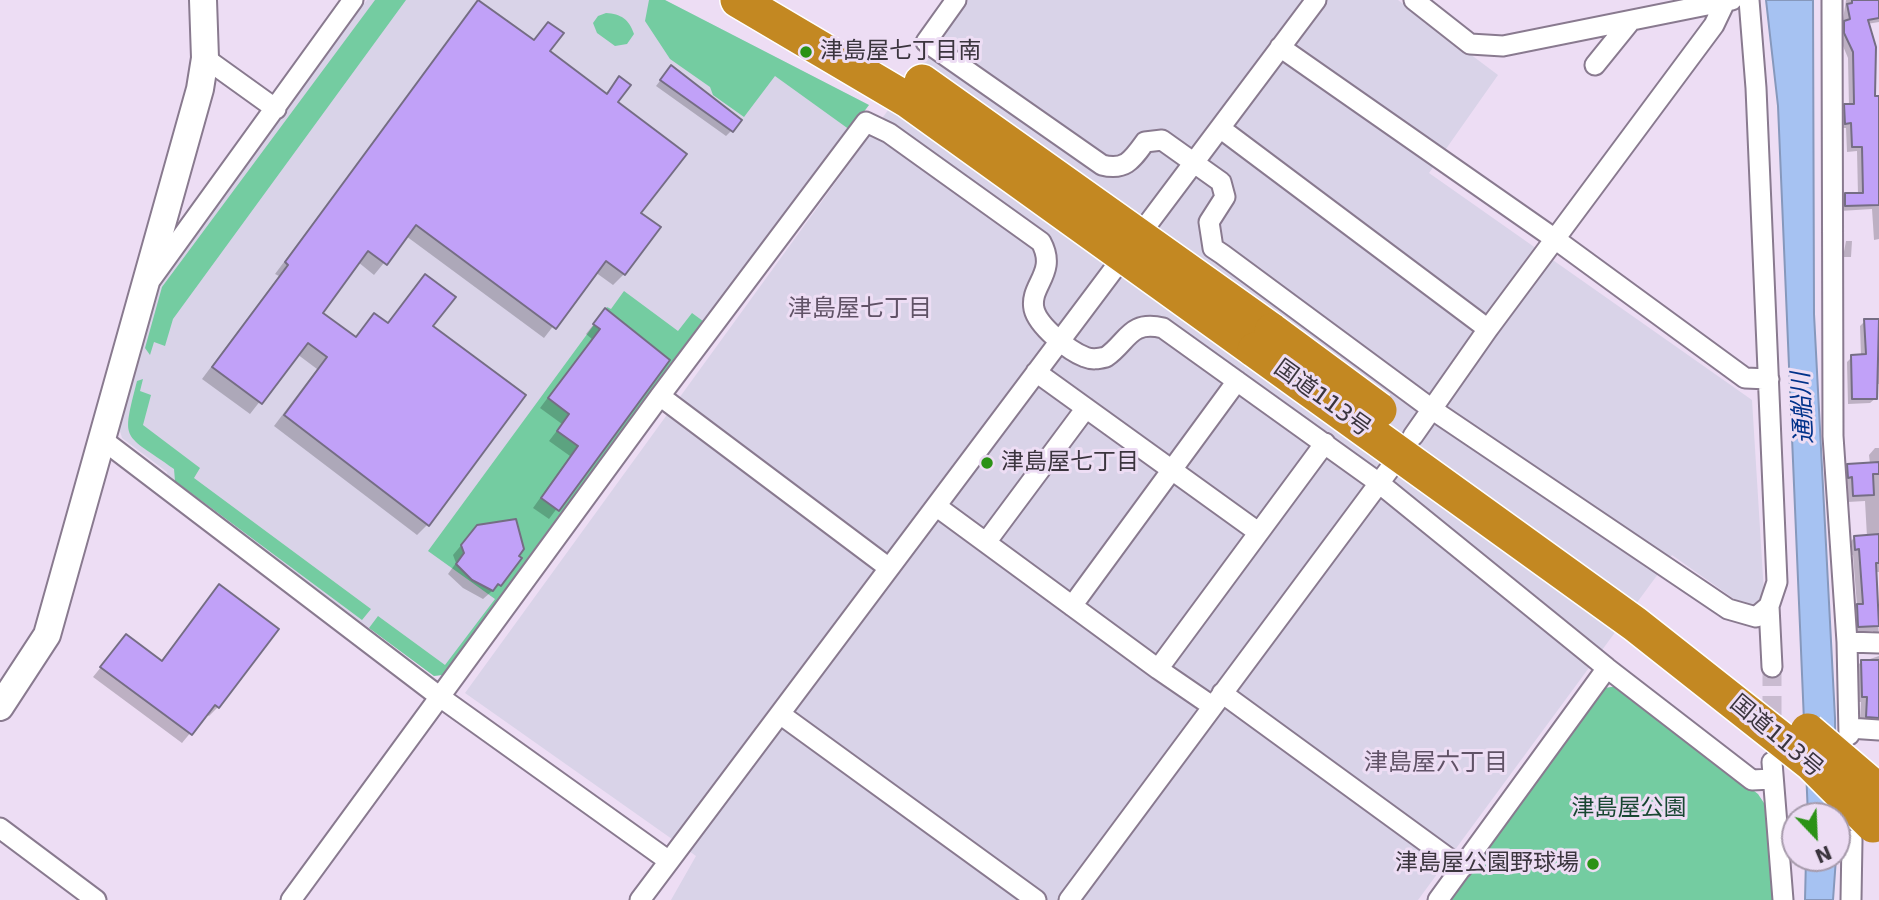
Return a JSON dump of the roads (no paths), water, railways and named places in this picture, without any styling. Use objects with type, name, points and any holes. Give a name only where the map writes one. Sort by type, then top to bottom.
[{"type":"highway","name":"国道113号","points":[[738,0],[909,101],[1131,245]]},
{"type":"highway","name":"国道113号","points":[[780,0],[918,79],[1131,245],[1263,340],[1415,434],[1635,624],[1811,763],[1872,816]]},
{"type":"street","points":[[0,707],[47,635],[103,440],[200,89],[205,58],[203,0]]},
{"type":"street","points":[[145,287],[353,0]]},
{"type":"street","points":[[956,0],[926,42],[1102,166],[1116,169],[1125,166],[1145,142],[1162,140],[1221,182],[1225,197],[1209,222],[1213,248],[1415,434],[1728,609],[1756,617],[1769,606]]},
{"type":"street","points":[[640,900],[1316,0]]},
{"type":"street","points":[[1415,0],[1470,44],[1503,46],[1629,23],[1678,6],[1728,1]]},
{"type":"street","points":[[1749,0],[1777,582],[1769,606],[1772,667]]},
{"type":"street","points":[[1832,0],[1833,436],[1847,642],[1849,732],[1879,730]]},
{"type":"street","points":[[1069,900],[1415,434],[1488,329],[1714,25],[1728,1]]},
{"type":"street","points":[[1595,65],[1629,23]]},
{"type":"street","points":[[1280,47],[1555,239],[1745,378],[1769,379]]},
{"type":"street","points":[[205,58],[276,109]]},
{"type":"street","points":[[291,900],[660,396],[866,122],[889,133],[1041,242],[1047,253],[1047,267],[1035,297],[1034,309],[1043,324],[1079,354],[1096,359],[1115,351],[1129,332],[1153,326],[1163,328],[1379,483],[1607,668],[1752,780],[1772,771],[1783,900]]},
{"type":"street","points":[[1220,128],[1488,329]]},
{"type":"street","points":[[1036,372],[1258,532]]},
{"type":"street","points":[[1072,606],[1237,382]]},
{"type":"street","points":[[660,396],[889,568]]},
{"type":"street","points":[[987,541],[1086,408]]},
{"type":"street","points":[[103,440],[440,697],[669,862]]},
{"type":"street","points":[[1157,669],[1325,443]]},
{"type":"street","points":[[936,506],[987,541],[1157,669],[1217,699],[1462,868]]},
{"type":"street","points":[[1847,642],[1879,643]]},
{"type":"street","points":[[1438,900],[1607,668]]},
{"type":"street","points":[[780,713],[1036,900]]},
{"type":"street","points":[[1851,900],[1872,816]]},
{"type":"street","points":[[0,828],[96,900]]},
{"type":"water","name":"通船川","points":[[1766,0],[1813,0],[1814,314],[1835,718],[1836,802],[1807,802],[1778,106]]},
{"type":"water","points":[[1806,872],[1835,872],[1833,900],[1805,900]]},
{"type":"tunnel","points":[[1772,667],[1772,736]]},
{"type":"place","name":"津島屋七丁目南","points":[[806,52]]},
{"type":"place","name":"津島屋七丁目","points":[[987,463]]},
{"type":"place","name":"津島屋公園野球場","points":[[1593,864]]},
{"type":"district","name":"津島屋七丁目","points":[[860,310]]},
{"type":"district","name":"津島屋六丁目","points":[[1436,764]]},
{"type":"park label","name":"津島屋公園","points":[[1629,809]]}]
